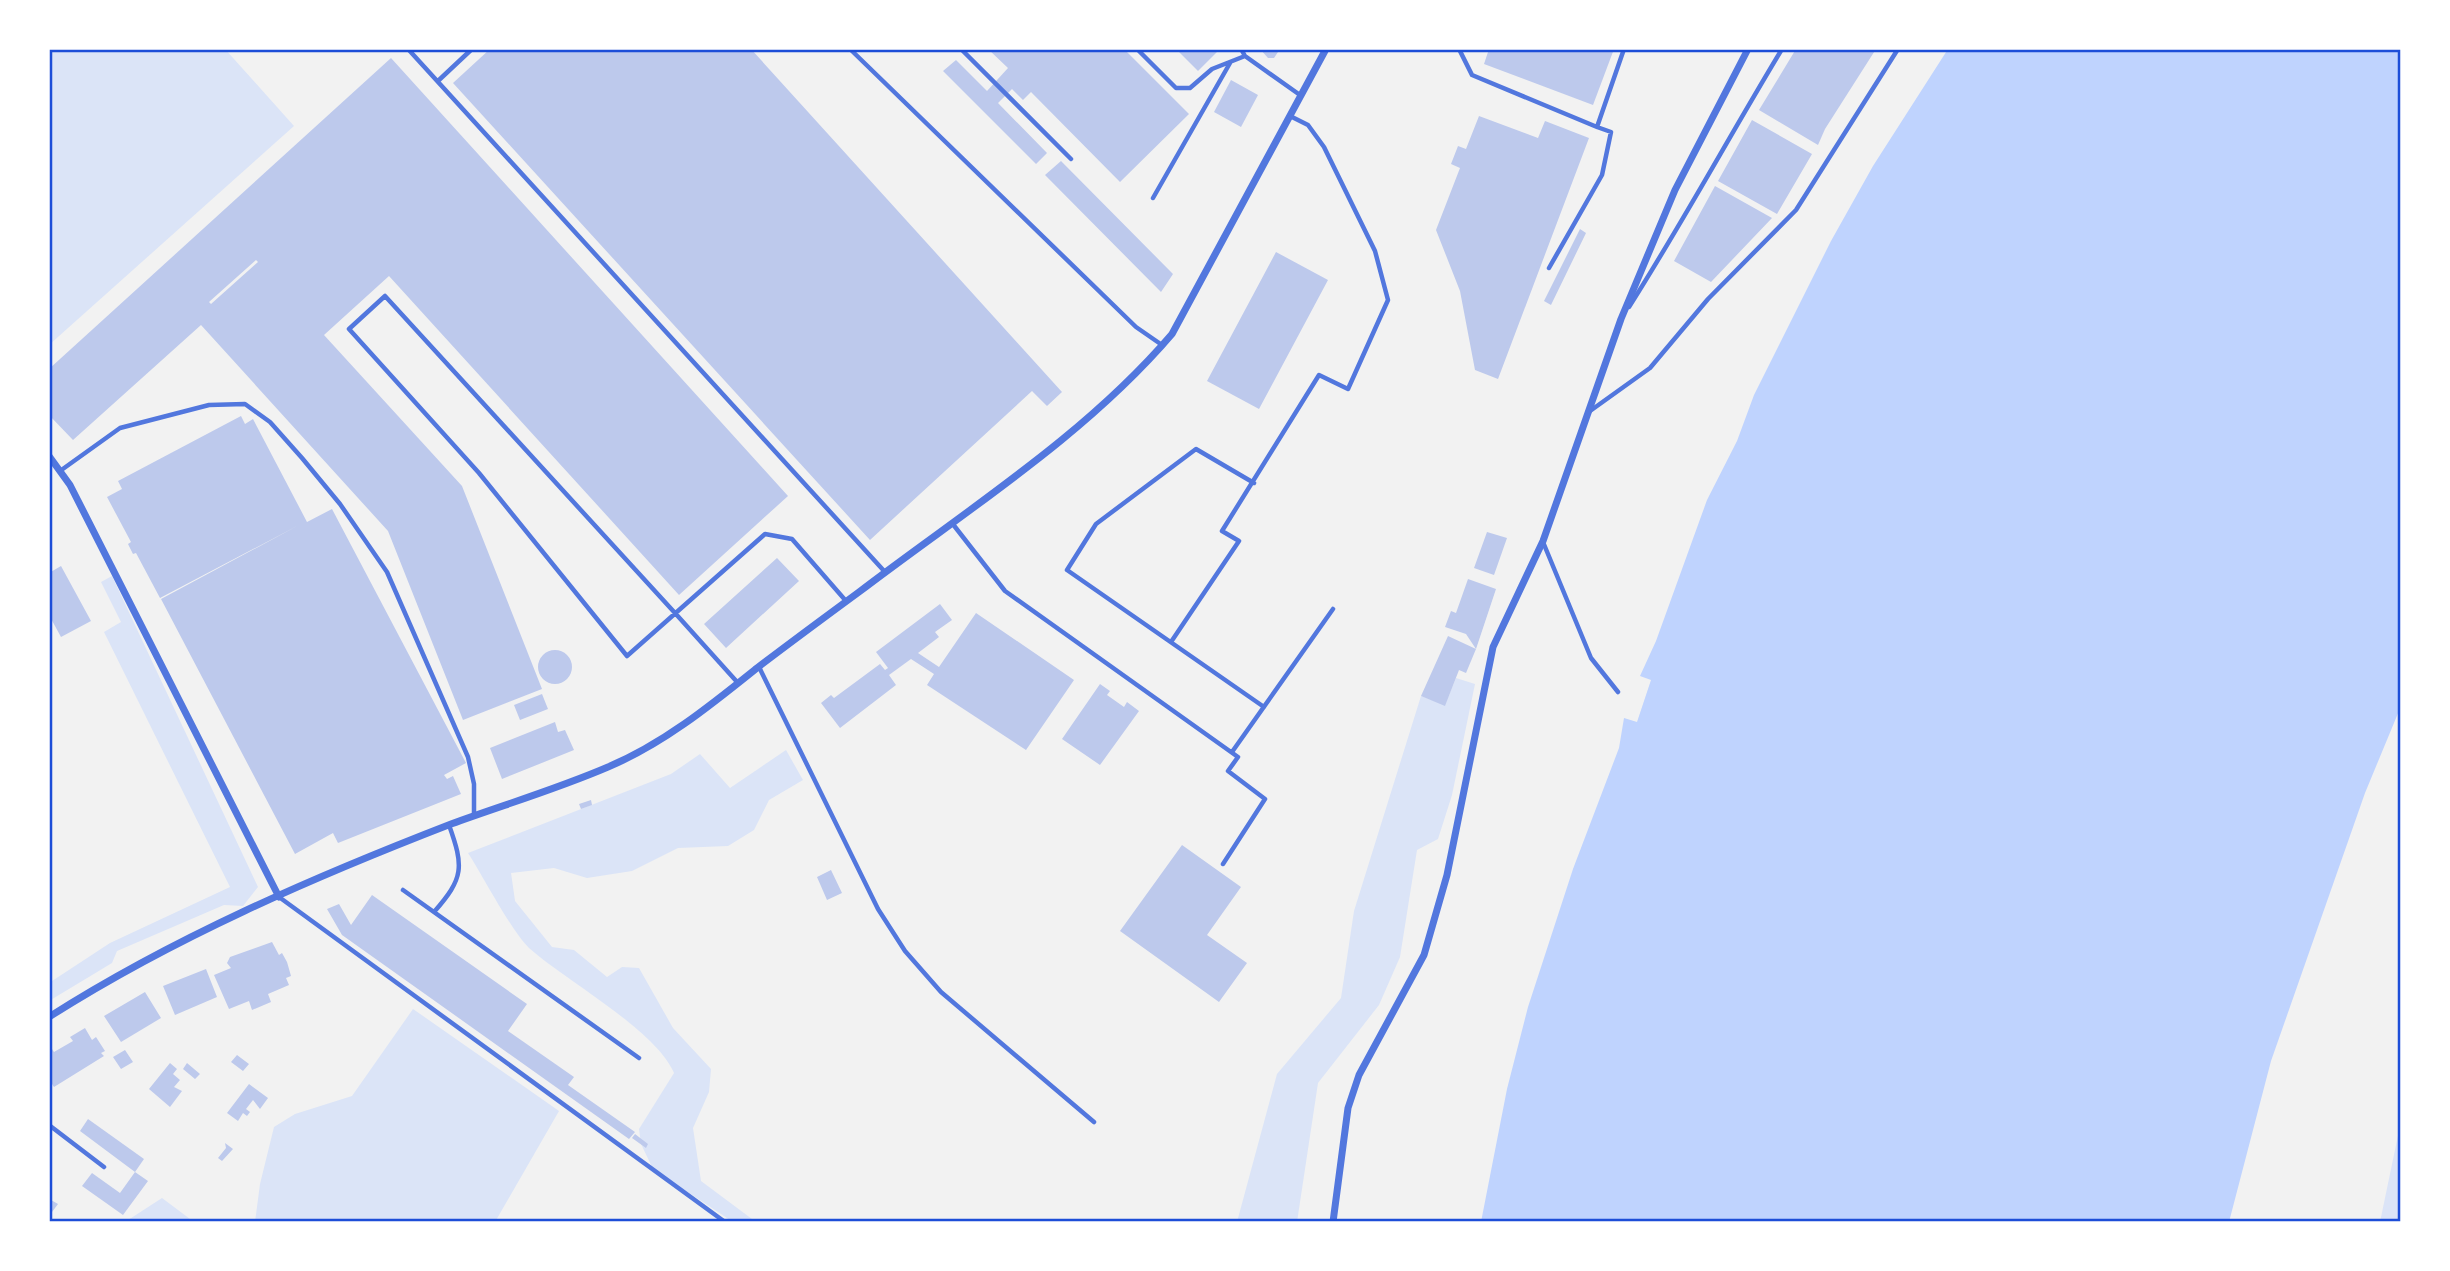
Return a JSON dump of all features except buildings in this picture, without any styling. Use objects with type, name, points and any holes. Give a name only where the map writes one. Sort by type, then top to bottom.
[{"type":"street","points":[[49,1017],[111,977],[309,881],[449,825],[609,767],[649,747],[739,683],[951,523],[1066,435],[1163,346],[1172,334],[1326,49]]},
{"type":"street","points":[[1333,1222],[1352,1097],[1359,1075],[1424,955],[1447,875],[1493,647],[1543,541],[1621,319],[1675,190],[1748,49]]},
{"type":"street","points":[[49,456],[70,485],[279,897]]},
{"type":"lane","points":[[408,49],[885,572]]},
{"type":"lane","points":[[439,80],[472,49]]},
{"type":"lane","points":[[850,49],[1136,327],[1163,346]]},
{"type":"lane","points":[[961,49],[1071,159]]},
{"type":"lane","points":[[1137,49],[1176,88],[1190,88],[1212,69],[1244,56]]},
{"type":"lane","points":[[1241,49],[1244,56],[1300,95]]},
{"type":"lane","points":[[1459,49],[1472,75],[1611,132],[1602,174],[1549,268]]},
{"type":"lane","points":[[1597,127],[1624,49]]},
{"type":"lane","points":[[1621,319],[1678,231],[1712,164],[1782,49]]},
{"type":"lane","points":[[1590,411],[1650,368],[1708,299],[1796,210],[1898,49]]},
{"type":"lane","points":[[1153,198],[1230,63]]},
{"type":"lane","points":[[1171,642],[1239,541],[1222,531],[1318,375],[1348,389],[1388,300],[1376,251],[1324,148],[1308,125],[1289,116]]},
{"type":"lane","points":[[739,683],[675,613],[385,296],[349,329],[479,473],[626,656],[675,613],[770,533],[792,539],[846,601]]},
{"type":"lane","points":[[60,471],[120,428],[167,413],[209,404],[245,404],[270,422],[340,504],[387,572],[468,757],[474,784],[474,816]]},
{"type":"lane","points":[[1254,483],[1196,449],[1096,524],[1067,570],[1264,707]]},
{"type":"lane","points":[[951,523],[1005,591],[1238,757],[1228,771],[1265,799],[1223,864]]},
{"type":"lane","points":[[1543,541],[1591,658],[1618,692]]},
{"type":"lane","points":[[1232,752],[1333,609]]},
{"type":"lane","points":[[759,667],[878,909],[905,951],[941,992],[1094,1122]]},
{"type":"lane","points":[[435,912],[451,893],[461,866],[449,825]]},
{"type":"lane","points":[[402,890],[639,1058]]},
{"type":"lane","points":[[279,897],[725,1222]]},
{"type":"lane","points":[[49,1125],[104,1167]]},
{"type":"shaded area","points":[[49,49],[225,49],[294,126],[49,345]]},
{"type":"shaded area","points":[[112,576],[258,887],[243,906],[224,905],[117,951],[112,963],[49,1001],[49,983],[110,943],[230,887],[104,632],[121,622],[101,582]]},
{"type":"shaded area","points":[[1456,678],[1475,684],[1452,795],[1438,839],[1417,850],[1400,957],[1379,1005],[1318,1083],[1297,1222],[1237,1222],[1277,1074],[1341,998],[1354,911],[1421,696],[1445,705]]},
{"type":"shaded area","points":[[786,750],[803,780],[769,800],[754,830],[728,846],[678,848],[632,871],[587,878],[554,868],[511,873],[515,901],[552,947],[574,950],[607,977],[622,967],[639,968],[673,1028],[711,1069],[709,1092],[693,1128],[701,1181],[756,1222],[733,1222],[653,1169],[641,1144],[639,1129],[674,1073],[664,1057],[630,1023],[529,948],[506,917],[468,853],[671,774],[700,754],[730,788]]},
{"type":"shaded area","points":[[413,1009],[559,1111],[495,1222],[255,1222],[260,1184],[274,1127],[295,1114],[352,1096]]},
{"type":"shaded area","points":[[2401,1121],[2401,1222],[2380,1222]]},
{"type":"shaded area","points":[[162,1198],[194,1222],[125,1222]]},
{"type":"water","points":[[1948,49],[2401,49],[2401,706],[2365,793],[2271,1061],[2229,1222],[1481,1222],[1507,1089],[1528,1007],[1573,869],[1619,748],[1624,718],[1637,722],[1651,680],[1640,676],[1656,641],[1707,500],[1737,441],[1754,395],[1831,241],[1873,166]]}]
